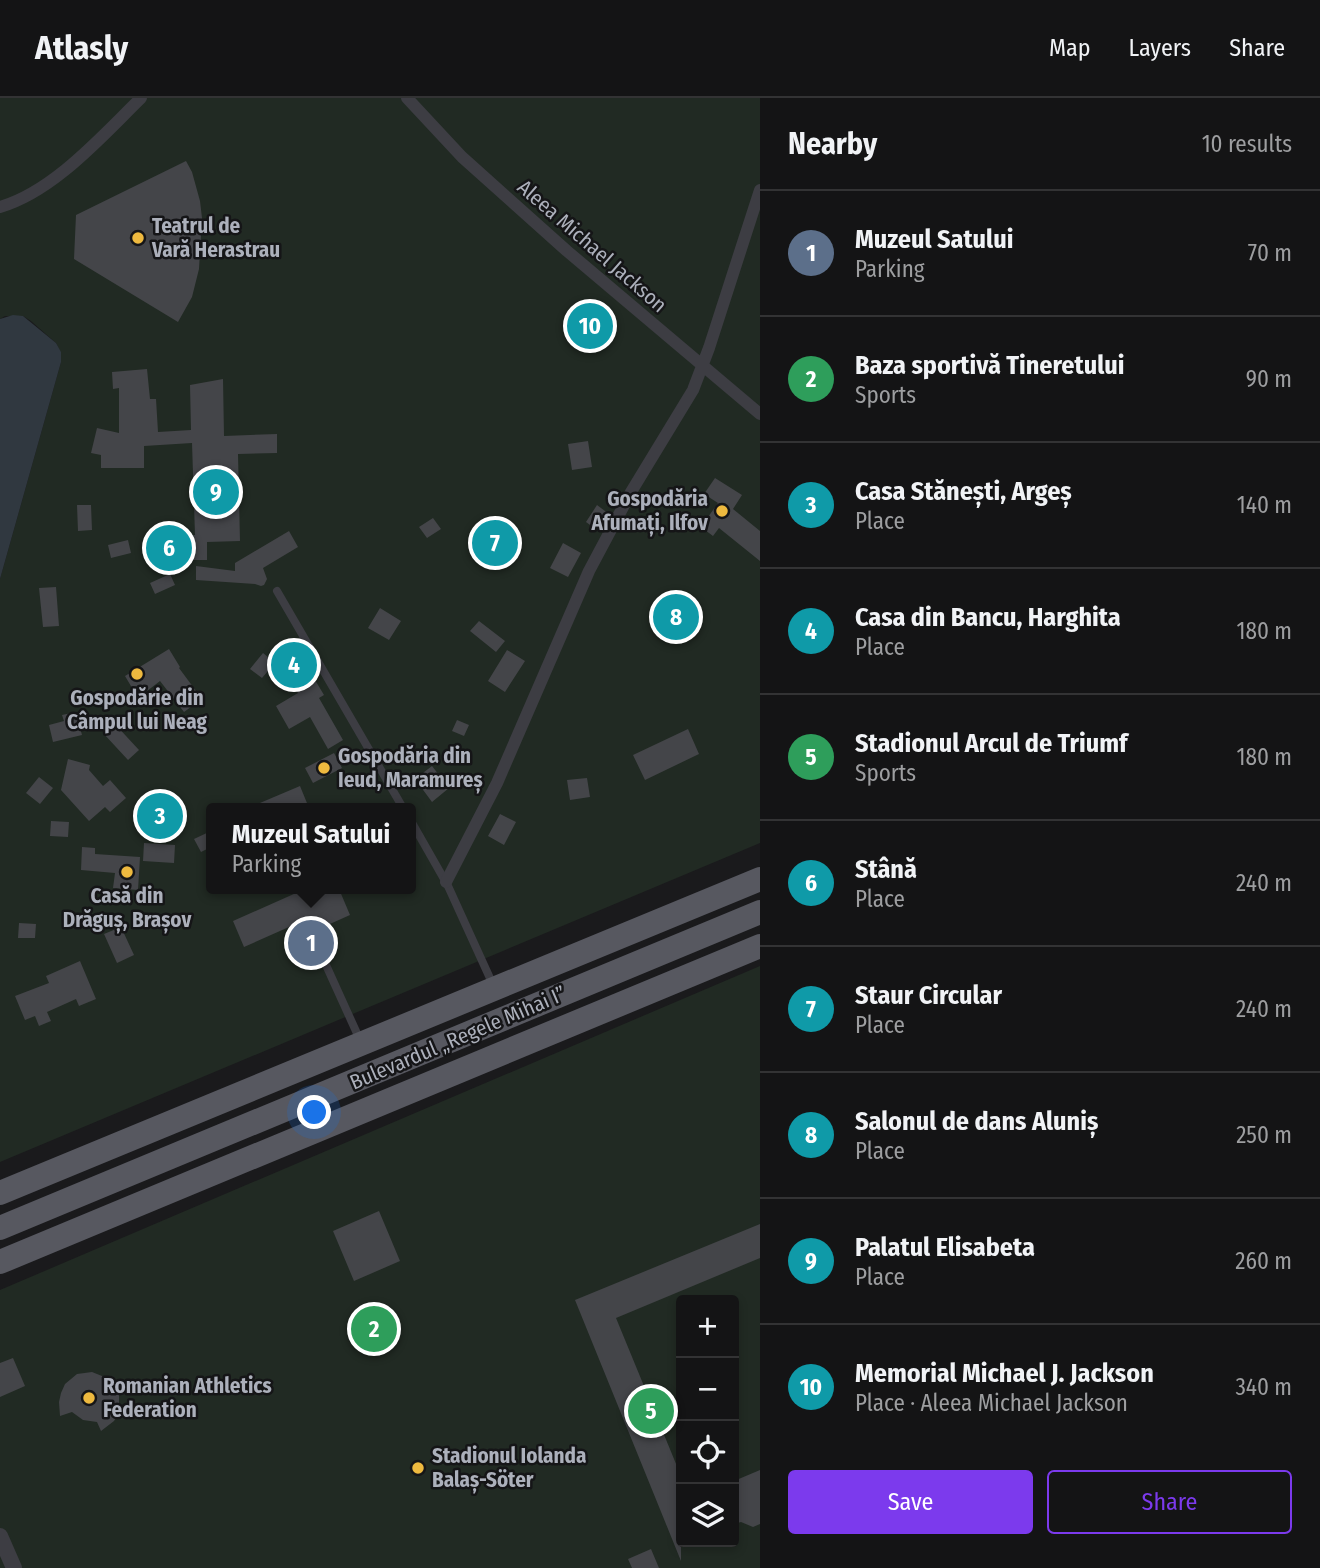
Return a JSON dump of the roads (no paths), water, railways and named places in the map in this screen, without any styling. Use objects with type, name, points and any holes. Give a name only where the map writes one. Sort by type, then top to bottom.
[{"type":"main road","name":"Bulevardul „Regele Mihai I”","points":[[0,1193],[760,879]]},
{"type":"main road","name":"Bulevardul „Regele Mihai I”","points":[[0,1228],[760,912]]},
{"type":"main road","name":"Bulevardul „Regele Mihai I”","points":[[0,1262],[760,946]]},
{"type":"street","points":[[0,207],[25,198],[72,165],[141,98]]},
{"type":"street","name":"Aleea Michael Jackson","points":[[407,98],[462,157],[567,251],[760,414]]},
{"type":"street","points":[[446,882],[497,783],[589,571],[631,492],[693,390],[760,190]]},
{"type":"street","points":[[0,1536],[14,1568]]},
{"type":"lane","points":[[276,591],[400,803]]},
{"type":"lane","points":[[416,830],[446,882],[495,988]]},
{"type":"lane","points":[[316,943],[361,1043]]},
{"type":"place","name":"Teatrul de Vară Herastrau","points":[[138,238]]},
{"type":"place","name":"Memorial Michael J. Jackson","points":[[590,326]]},
{"type":"place","name":"Palatul Elisabeta","points":[[216,492]]},
{"type":"place","name":"Gospodăria Afumați, Ilfov","points":[[722,511]]},
{"type":"place","name":"Staur Circular","points":[[495,543]]},
{"type":"place","name":"Stână","points":[[169,548]]},
{"type":"place","name":"Salonul de dans Aluniș","points":[[676,617]]},
{"type":"place","name":"Casa din Bancu, Harghita","points":[[294,665]]},
{"type":"place","name":"Gospodărie din Câmpul lui Neag","points":[[137,674]]},
{"type":"place","name":"Gospodăria din Ieud, Maramureș","points":[[324,768]]},
{"type":"place","name":"Casa Stănești, Argeș","points":[[160,816]]},
{"type":"place","name":"Casă din Drăguș, Brașov","points":[[127,872]]},
{"type":"place","name":"Muzeul Satului","points":[[311,943]]},
{"type":"place","name":"Baza sportivă Tineretului","points":[[374,1329]]},
{"type":"place","name":"Romanian Athletics Federation","points":[[89,1398]]},
{"type":"place","name":"Stadionul Arcul de Triumf","points":[[651,1411]]},
{"type":"place","name":"Stadionul Iolanda Balaș-Söter","points":[[418,1468]]}]
